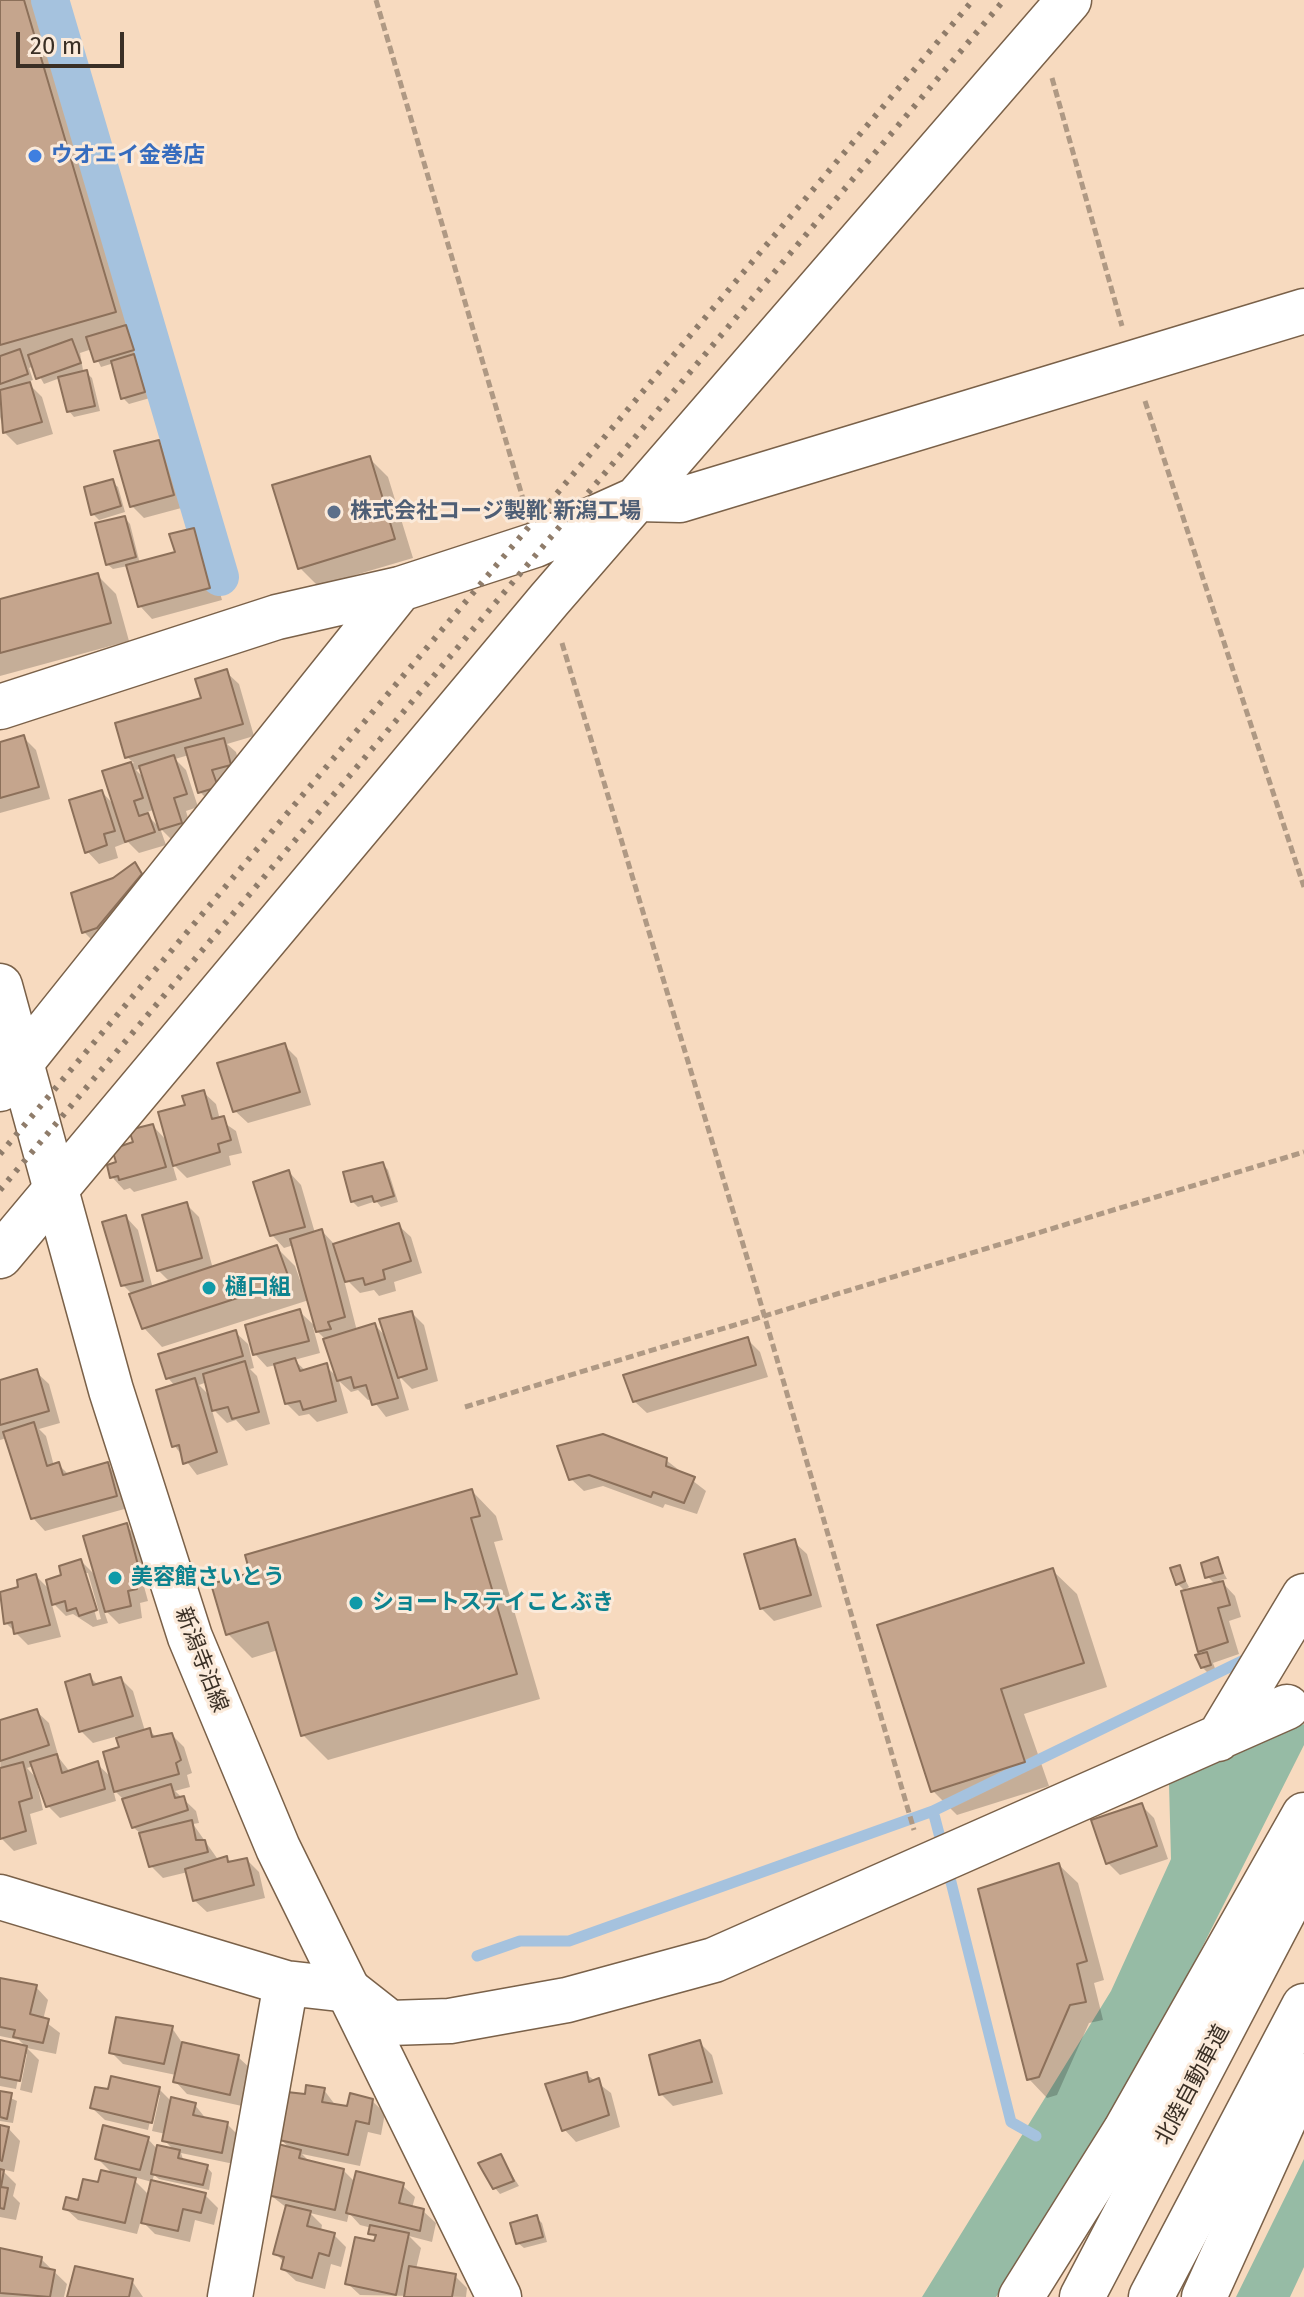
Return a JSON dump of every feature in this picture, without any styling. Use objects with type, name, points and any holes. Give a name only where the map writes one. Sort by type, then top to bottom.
[{"type":"main road","points":[[0,1256],[549,600],[1069,0]]},
{"type":"main road","points":[[0,707],[277,617],[400,589],[535,545],[637,499],[680,500],[1304,311]]},
{"type":"main road","points":[[11,1076],[400,589]]},
{"type":"main road","name":"新潟寺泊線","points":[[0,986],[11,1076],[56,1189],[111,1390],[190,1637],[278,1848],[499,2297]]},
{"type":"main road","points":[[1218,1739],[1304,1596]]},
{"type":"main road","points":[[0,1897],[286,1983],[348,1990],[390,2023],[450,2021],[567,2000],[714,1960],[1287,1707]]},
{"type":"main road","points":[[1021,2297],[1125,2131],[1304,1815]]},
{"type":"main road","name":"北陸自動車道","points":[[1082,2297],[1304,1873]]},
{"type":"main road","points":[[230,2297],[286,1983]]},
{"type":"main road","points":[[1151,2297],[1304,2006]]},
{"type":"main road","points":[[1204,2297],[1304,2076]]},
{"type":"path","points":[[376,0],[535,545]]},
{"type":"path","points":[[1040,35],[1132,361],[1304,887]]},
{"type":"path","points":[[549,600],[764,1315],[924,1866]]},
{"type":"path","points":[[465,1407],[1304,1152]]},
{"type":"green space","points":[[1304,1724],[1304,1745],[1157,2037],[1048,2224],[996,2297],[922,2297],[1111,1991],[1171,1859],[1169,1783]]},
{"type":"green space","points":[[1304,2159],[1304,2267],[1290,2297],[1236,2297]]},
{"type":"building","name":"ウオエイ金巻店","points":[[0,0],[24,0],[116,312],[0,345]]},
{"type":"building","points":[[126,325],[134,350],[94,362],[86,337]]},
{"type":"building","points":[[72,339],[81,363],[36,379],[28,355]]},
{"type":"building","points":[[20,349],[28,374],[0,384],[0,356]]},
{"type":"building","points":[[134,354],[145,392],[121,399],[111,361]]},
{"type":"building","points":[[87,370],[95,406],[67,412],[58,377]]},
{"type":"building","points":[[30,382],[42,422],[3,433],[0,390]]},
{"type":"building","points":[[159,440],[174,495],[130,507],[114,451]]},
{"type":"building","name":"株式会社コージ製靴 新潟工場","points":[[370,456],[395,539],[298,569],[272,485]]},
{"type":"building","points":[[113,479],[121,506],[91,515],[84,487]]},
{"type":"building","points":[[125,516],[136,557],[106,565],[95,523]]},
{"type":"building","points":[[194,528],[210,588],[138,607],[126,565],[175,552],[169,534]]},
{"type":"building","points":[[98,573],[111,623],[0,653],[0,599]]},
{"type":"building","points":[[227,669],[243,724],[125,758],[115,723],[201,698],[195,679]]},
{"type":"building","points":[[24,735],[39,787],[0,798],[0,742]]},
{"type":"building","points":[[224,738],[231,765],[212,770],[218,787],[198,793],[185,748]]},
{"type":"building","points":[[174,755],[187,794],[174,798],[182,823],[159,830],[139,766]]},
{"type":"building","points":[[131,762],[143,798],[134,801],[139,816],[148,813],[155,832],[125,842],[102,771]]},
{"type":"building","points":[[102,790],[115,831],[104,834],[107,845],[85,853],[69,800]]},
{"type":"building","points":[[135,862],[142,874],[97,928],[82,933],[71,893],[113,878]]},
{"type":"building","points":[[285,1043],[300,1092],[233,1112],[217,1063]]},
{"type":"building","points":[[204,1090],[212,1119],[224,1116],[231,1140],[218,1144],[220,1152],[173,1166],[158,1112],[185,1105],[182,1096]]},
{"type":"building","points":[[153,1124],[166,1167],[119,1180],[118,1176],[110,1178],[107,1165],[116,1162],[112,1149],[133,1142],[129,1130]]},
{"type":"building","points":[[383,1162],[394,1196],[374,1202],[372,1196],[351,1202],[343,1172]]},
{"type":"building","points":[[289,1170],[305,1227],[270,1236],[253,1182]]},
{"type":"building","points":[[187,1202],[202,1258],[157,1271],[142,1215]]},
{"type":"building","points":[[126,1215],[143,1281],[121,1286],[102,1222]]},
{"type":"building","points":[[399,1223],[411,1261],[383,1270],[385,1279],[365,1285],[363,1278],[345,1282],[333,1244]]},
{"type":"building","points":[[322,1229],[345,1317],[328,1322],[331,1329],[316,1332],[290,1239]]},
{"type":"building","name":"樋口組","points":[[277,1245],[290,1281],[142,1329],[129,1294]]},
{"type":"building","points":[[300,1309],[309,1341],[253,1355],[245,1325]]},
{"type":"building","points":[[412,1311],[427,1369],[398,1378],[379,1319]]},
{"type":"building","points":[[375,1323],[398,1398],[372,1405],[366,1385],[354,1388],[351,1377],[337,1381],[323,1339]]},
{"type":"building","points":[[236,1330],[243,1356],[166,1379],[158,1354]]},
{"type":"building","points":[[748,1337],[756,1365],[633,1402],[623,1375]]},
{"type":"building","points":[[295,1358],[300,1371],[327,1363],[336,1401],[303,1410],[300,1401],[285,1404],[274,1364]]},
{"type":"building","points":[[245,1361],[259,1412],[232,1419],[228,1407],[212,1411],[203,1374]]},
{"type":"building","points":[[37,1369],[49,1411],[0,1425],[0,1380]]},
{"type":"building","points":[[195,1378],[217,1452],[183,1464],[179,1445],[172,1447],[156,1390]]},
{"type":"building","points":[[34,1422],[47,1466],[59,1462],[63,1475],[108,1462],[117,1496],[31,1519],[3,1432]]},
{"type":"building","points":[[603,1434],[667,1458],[666,1466],[695,1477],[684,1503],[653,1492],[651,1497],[589,1475],[569,1480],[557,1446]]},
{"type":"building","name":"ショートステイことぶき","points":[[472,1489],[480,1516],[471,1518],[517,1674],[301,1736],[268,1622],[226,1635],[211,1584],[250,1573],[245,1555]]},
{"type":"building","name":"美容館さいとう","points":[[127,1523],[138,1565],[131,1567],[137,1589],[128,1591],[131,1606],[105,1612],[83,1536]]},
{"type":"building","points":[[795,1539],[811,1595],[760,1609],[744,1554]]},
{"type":"building","points":[[1218,1557],[1223,1573],[1205,1578],[1201,1563]]},
{"type":"building","points":[[81,1559],[97,1610],[79,1616],[76,1608],[67,1611],[65,1601],[52,1605],[46,1580],[61,1575],[59,1566]]},
{"type":"building","points":[[1180,1565],[1185,1581],[1176,1585],[1170,1568]]},
{"type":"building","points":[[1053,1568],[1084,1663],[1001,1689],[1025,1762],[931,1792],[877,1625]]},
{"type":"building","points":[[36,1574],[50,1625],[14,1634],[12,1622],[4,1624],[0,1592],[18,1587],[17,1580]]},
{"type":"building","points":[[1223,1581],[1230,1605],[1218,1608],[1228,1642],[1198,1652],[1181,1591]]},
{"type":"building","points":[[1207,1652],[1211,1665],[1201,1668],[1195,1655]]},
{"type":"building","points":[[90,1674],[93,1685],[121,1677],[133,1716],[79,1732],[65,1682]]},
{"type":"building","points":[[37,1709],[49,1745],[0,1761],[0,1720]]},
{"type":"building","points":[[150,1728],[152,1737],[172,1733],[181,1760],[176,1763],[179,1774],[114,1792],[103,1752],[119,1747],[116,1738]]},
{"type":"building","points":[[57,1754],[62,1773],[98,1761],[105,1789],[46,1807],[30,1762]]},
{"type":"building","points":[[23,1762],[32,1798],[19,1802],[26,1831],[0,1839],[0,1768]]},
{"type":"building","points":[[171,1784],[175,1798],[184,1796],[188,1810],[132,1828],[122,1799]]},
{"type":"building","points":[[1142,1803],[1157,1846],[1106,1864],[1091,1820]]},
{"type":"building","points":[[192,1820],[196,1840],[205,1840],[208,1852],[149,1867],[139,1833]]},
{"type":"building","points":[[227,1856],[228,1862],[247,1858],[254,1885],[193,1901],[185,1869]]},
{"type":"building","points":[[1059,1863],[1087,1961],[1077,1964],[1086,2002],[1070,2005],[1039,2077],[1027,2080],[978,1889]]},
{"type":"building","points":[[0,1978],[37,1985],[30,2014],[49,2019],[43,2043],[13,2037],[15,2030],[0,2027]]},
{"type":"building","points":[[116,2017],[173,2026],[164,2064],[109,2053]]},
{"type":"building","points":[[0,2040],[27,2046],[20,2081],[0,2077]]},
{"type":"building","points":[[700,2040],[712,2082],[659,2095],[649,2055]]},
{"type":"building","points":[[182,2042],[239,2055],[230,2095],[173,2082]]},
{"type":"building","points":[[587,2072],[589,2082],[599,2078],[609,2115],[562,2131],[545,2084]]},
{"type":"building","points":[[111,2076],[160,2087],[152,2123],[90,2108],[95,2087],[108,2089]]},
{"type":"building","points":[[306,2085],[325,2088],[322,2102],[347,2106],[350,2093],[373,2099],[369,2124],[356,2121],[348,2155],[279,2140],[287,2092],[305,2094]]},
{"type":"building","points":[[0,2091],[12,2093],[7,2119],[0,2117]]},
{"type":"building","points":[[171,2097],[196,2103],[193,2115],[228,2122],[222,2153],[162,2141]]},
{"type":"building","points":[[0,2125],[9,2127],[2,2161],[0,2160]]},
{"type":"building","points":[[103,2125],[149,2137],[140,2170],[95,2159]]},
{"type":"building","points":[[278,2144],[301,2150],[299,2158],[344,2169],[335,2210],[267,2195]]},
{"type":"building","points":[[157,2145],[180,2150],[178,2158],[208,2165],[203,2185],[151,2174]]},
{"type":"building","points":[[501,2154],[514,2181],[493,2189],[478,2163]]},
{"type":"building","points":[[0,2169],[4,2170],[1,2187],[8,2188],[4,2209],[0,2208]]},
{"type":"building","points":[[101,2170],[136,2178],[125,2223],[63,2209],[66,2197],[78,2200],[83,2179],[98,2182]]},
{"type":"building","points":[[356,2171],[404,2183],[399,2203],[424,2209],[420,2231],[346,2213]]},
{"type":"building","points":[[151,2180],[206,2193],[201,2213],[183,2209],[178,2231],[141,2223]]},
{"type":"building","points":[[286,2205],[311,2211],[307,2226],[335,2233],[329,2256],[319,2253],[312,2278],[281,2269],[284,2257],[273,2254]]},
{"type":"building","points":[[537,2215],[543,2237],[516,2244],[510,2223]]},
{"type":"building","points":[[370,2225],[409,2233],[396,2295],[345,2284],[355,2237],[374,2241],[376,2235],[368,2234]]},
{"type":"building","points":[[0,2248],[42,2257],[40,2267],[55,2270],[50,2297],[0,2293]]},
{"type":"building","points":[[75,2266],[133,2279],[129,2297],[67,2297]]},
{"type":"building","points":[[409,2266],[456,2274],[452,2297],[404,2297]]},
{"type":"waterway","points":[[50,0],[220,577]]},
{"type":"waterway","points":[[477,1956],[520,1941],[569,1941],[933,1811],[1246,1659]]},
{"type":"waterway","points":[[933,1811],[943,1849]]},
{"type":"waterway","points":[[947,1866],[1011,2122],[1036,2136]]},
{"type":"railway","points":[[0,1154],[973,0]]},
{"type":"railway","points":[[0,1190],[1004,0]]},
{"type":"place","name":"ウオエイ金巻店","points":[[35,156]]},
{"type":"place","name":"株式会社コージ製靴 新潟工場","points":[[334,512]]},
{"type":"place","name":"樋口組","points":[[209,1288]]},
{"type":"place","name":"美容館さいとう","points":[[115,1578]]},
{"type":"place","name":"ショートステイことぶき","points":[[356,1603]]}]
